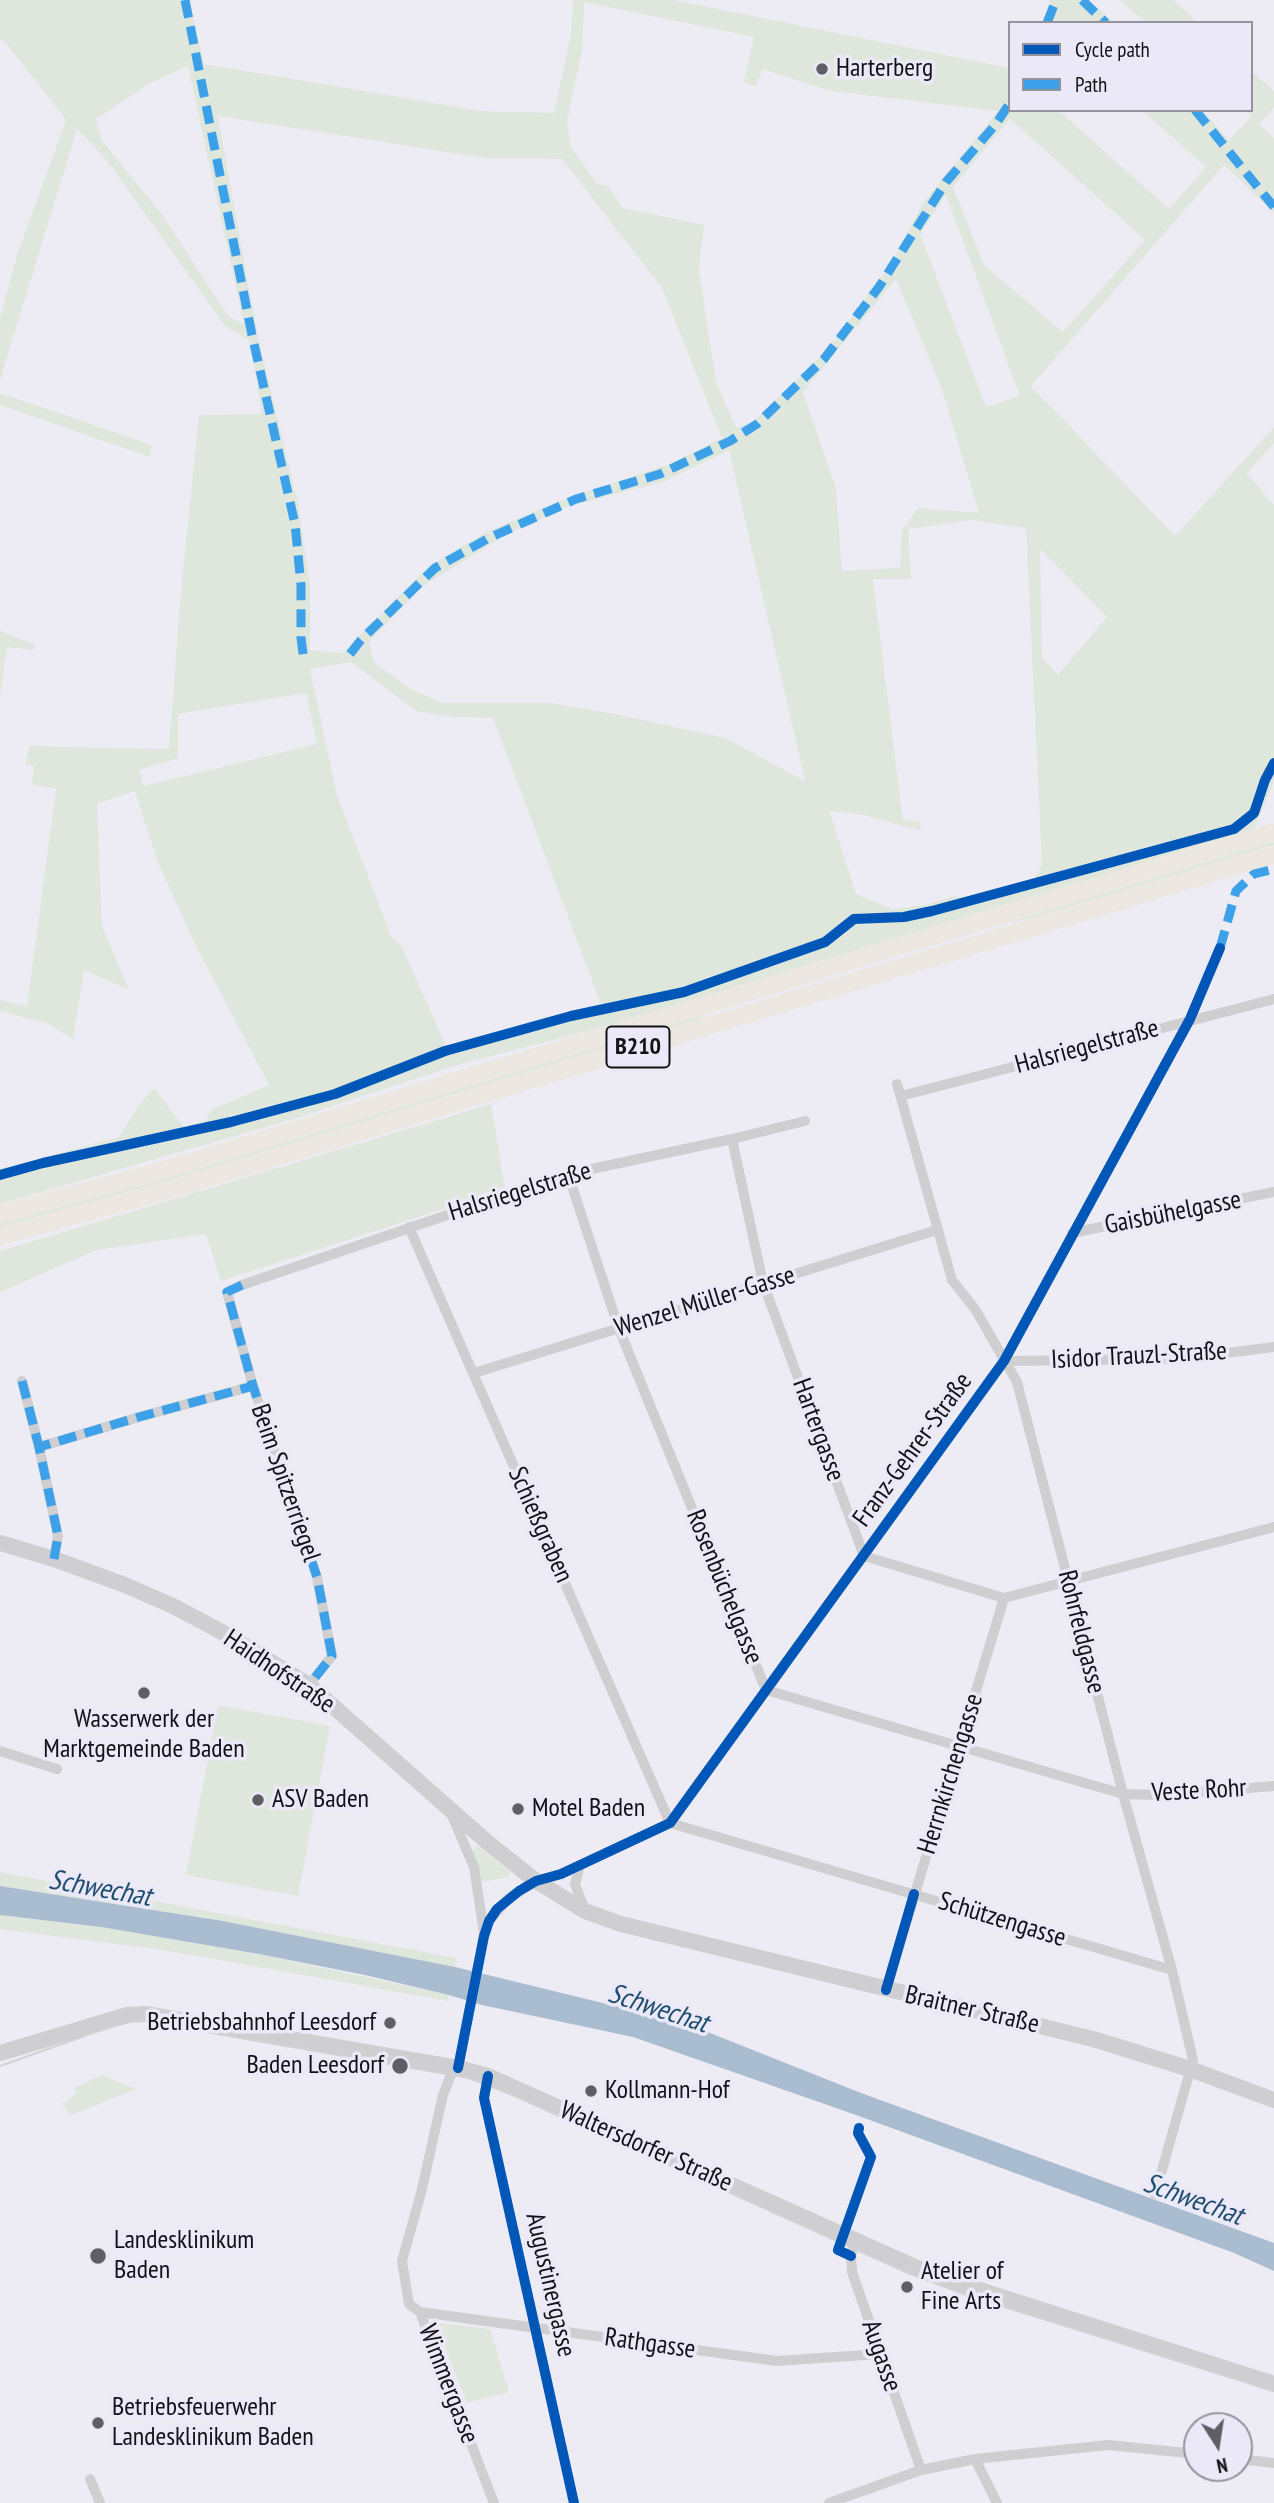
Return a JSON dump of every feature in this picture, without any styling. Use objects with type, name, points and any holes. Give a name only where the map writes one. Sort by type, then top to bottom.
[{"type":"main road","name":"B210","points":[[0,1214],[186,1163],[1274,832]]},
{"type":"main road","name":"B210","points":[[0,1236],[168,1190],[1274,854]]},
{"type":"main road","name":"Haidhofstraße","points":[[0,1543],[125,1585],[222,1632],[309,1685],[447,1806]]},
{"type":"main road","name":"Braitner Straße","points":[[447,1806],[536,1881],[585,1910],[621,1924],[1093,2039],[1190,2068],[1274,2100]]},
{"type":"main road","name":"Waltersdorfer Straße","points":[[0,2053],[127,2015],[146,2014],[458,2068],[488,2076],[916,2268],[979,2291],[1274,2384]]},
{"type":"street","name":"Franz-Gehrer-Straße","points":[[484,1936],[497,1909],[519,1891],[536,1881],[561,1874],[670,1823],[1004,1361],[1190,1019],[1220,948]]},
{"type":"street","name":"Halsriegelstraße","points":[[901,1096],[1274,999]]},
{"type":"street","name":"Rohrfeldgasse","points":[[897,1084],[952,1280],[975,1309],[1017,1382],[1123,1794],[1172,1970],[1193,2060],[1155,2195]]},
{"type":"street","name":"Halsriegelstraße","points":[[242,1285],[568,1174],[805,1121]]},
{"type":"street","name":"Hartergasse","points":[[732,1139],[763,1283],[864,1556]]},
{"type":"street","name":"Rosenbüchelgasse","points":[[568,1174],[619,1329],[766,1690],[1123,1794]]},
{"type":"street","name":"Gaisbühelgasse","points":[[1073,1233],[1274,1192]]},
{"type":"street","name":"Schießgraben","points":[[409,1227],[670,1823]]},
{"type":"street","name":"Wenzel Müller-Gasse","points":[[474,1373],[937,1230]]},
{"type":"street","name":"Beim Spitzerriegel","points":[[242,1285],[227,1292],[253,1386],[317,1577],[332,1656],[309,1685]]},
{"type":"street","name":"Isidor Trauzl-Straße","points":[[1004,1361],[1180,1359],[1274,1347]]},
{"type":"street","points":[[22,1381],[58,1536],[54,1559]]},
{"type":"street","points":[[38,1447],[253,1386]]},
{"type":"street","points":[[864,1556],[1004,1598],[1274,1527]]},
{"type":"street","name":"Herrnkirchengasse","points":[[886,1990],[1004,1598]]},
{"type":"street","points":[[0,1751],[57,1769]]},
{"type":"street","name":"Veste Rohr","points":[[1123,1794],[1159,1795],[1274,1786]]},
{"type":"street","name":"Haidhofstraße","points":[[447,1806],[474,1867],[484,1936]]},
{"type":"street","name":"Schützengasse","points":[[670,1823],[1172,1970]]},
{"type":"street","points":[[580,1865],[575,1884],[585,1910]]},
{"type":"street","name":"Wimmergasse","points":[[484,1936],[458,2068],[447,2083],[443,2095],[402,2261],[409,2304],[420,2312],[494,2503]]},
{"type":"street","name":"Augustinergasse","points":[[488,2076],[484,2098],[574,2503]]},
{"type":"street","name":"Augasse","points":[[855,2241],[851,2256],[852,2272],[921,2470]]},
{"type":"street","name":"Rathgasse","points":[[420,2312],[777,2361],[880,2354]]},
{"type":"street","points":[[829,2503],[921,2470],[975,2459],[1108,2445],[1183,2453]]},
{"type":"street","points":[[975,2459],[997,2503]]},
{"type":"street","points":[[1253,2461],[1274,2463]]},
{"type":"street","points":[[90,2479],[100,2503]]},
{"type":"shaded area","points":[[0,0],[189,0],[204,64],[481,111],[554,113],[571,34],[573,0],[673,0],[1008,68],[1008,112],[1060,112],[1169,209],[1206,167],[1144,112],[1204,112],[1229,140],[1251,117],[1247,112],[1253,112],[1253,73],[1274,91],[1274,107],[1259,124],[1274,138],[1274,213],[1224,165],[1031,386],[1175,536],[1274,427],[1274,443],[1247,473],[1274,505],[1274,781],[1254,830],[619,1023],[460,1064],[294,1119],[0,1204],[0,1169],[119,1137],[141,1102],[154,1088],[184,1127],[206,1120],[211,1110],[269,1085],[194,942],[157,860],[135,791],[97,804],[102,926],[129,990],[84,970],[73,1039],[49,1024],[0,1011],[0,1000],[27,1006],[56,789],[32,784],[34,766],[25,764],[30,746],[169,749],[199,415],[262,414],[250,341],[226,327],[108,162],[77,129],[0,380],[0,318],[17,255],[66,120],[6,43],[0,39]],"holes":[[[584,2],[754,37],[744,81],[755,87],[763,69],[831,91],[998,111],[923,203],[893,261],[827,350],[755,420],[736,428],[716,382],[699,270],[704,225],[623,208],[608,186],[597,184],[571,147],[567,121],[582,51]],[[188,66],[244,324],[229,317],[161,213],[102,141],[96,119],[150,83]],[[218,116],[485,158],[562,159],[662,288],[722,438],[670,464],[565,499],[486,532],[428,567],[342,653],[310,650],[310,585],[298,503],[258,337]],[[1010,119],[1145,240],[1063,332],[984,265],[953,187]],[[946,195],[1020,396],[986,407],[920,234]],[[896,279],[942,389],[979,513],[918,508],[902,530],[900,568],[842,571],[836,489],[803,392]],[[729,450],[805,781],[725,738],[615,714],[551,703],[443,703],[412,690],[374,662],[369,642],[423,586],[506,535],[566,507],[665,481]],[[972,520],[1026,528],[1042,864],[1034,880],[961,898],[955,896],[926,905],[892,909],[856,894],[829,811],[864,815],[921,831],[919,822],[903,820],[873,579],[911,579],[908,529]],[[1040,549],[1107,617],[1058,675],[1042,657]],[[351,662],[416,711],[453,717],[493,718],[601,1004],[447,1048],[402,947],[391,936],[337,795],[310,669]],[[306,693],[317,744],[144,786],[139,770],[178,758],[178,714]]]},
{"type":"shaded area","points":[[1050,0],[1089,0],[1112,21],[1043,21]]},
{"type":"shaded area","points":[[1120,0],[1173,0],[1196,21],[1144,21]]},
{"type":"shaded area","points":[[0,393],[152,445],[150,457],[0,405]]},
{"type":"shaded area","points":[[0,631],[36,645],[33,650],[7,647],[0,699]]},
{"type":"shaded area","points":[[1274,839],[1274,846],[1053,913],[1013,922],[1019,916]]},
{"type":"shaded area","points":[[692,1016],[704,1016],[694,1023],[207,1171],[0,1229],[0,1222]]},
{"type":"shaded area","points":[[491,1104],[505,1189],[221,1281],[206,1234],[97,1250],[0,1292],[0,1251]]},
{"type":"shaded area","name":"ASV Baden","points":[[218,1705],[330,1726],[298,1896],[186,1875]]},
{"type":"shaded area","points":[[479,1847],[511,1872],[508,1877],[482,1882],[472,1851]]},
{"type":"shaded area","points":[[0,1872],[456,1958],[455,1967],[223,1921],[0,1886]]},
{"type":"shaded area","points":[[0,1915],[101,1927],[259,1954],[449,1995],[448,2001],[169,1951],[0,1929]]},
{"type":"shaded area","points":[[101,2075],[136,2089],[71,2115],[63,2102],[66,2103],[77,2091],[74,2088]]},
{"type":"shaded area","points":[[441,2323],[490,2329],[509,2392],[467,2403],[437,2328]]},
{"type":"water","points":[[0,1886],[223,1921],[455,1967],[685,2023],[861,2093],[1274,2243],[1274,2271],[1234,2253],[856,2115],[633,2037],[482,2005],[365,1975],[259,1954],[101,1927],[0,1915]]},
{"type":"tram line","points":[[0,2066],[110,2027],[138,2020],[469,2078],[515,2096],[908,2273],[966,2295],[1274,2391]]},
{"type":"marked path","points":[[185,0],[252,335],[295,524],[304,661]]},
{"type":"marked path","points":[[1048,21],[1056,0]]},
{"type":"marked path","points":[[1082,0],[1104,21]]},
{"type":"marked path","points":[[350,654],[435,568],[489,538],[576,499],[660,474],[730,441],[757,424],[824,359],[879,287],[946,182],[1008,106]]},
{"type":"marked path","points":[[1197,112],[1274,207]]},
{"type":"marked path","points":[[1220,948],[1236,891],[1254,874],[1274,869]]},
{"type":"marked path","points":[[242,1285],[227,1292],[253,1386],[317,1577],[332,1656],[309,1685]]},
{"type":"marked path","points":[[22,1381],[39,1447]]},
{"type":"marked path","points":[[54,1559],[58,1536],[39,1447],[253,1386]]},
{"type":"cycle path","points":[[0,1175],[231,1122],[335,1094],[445,1051],[571,1016],[684,992],[825,942],[854,919],[904,917],[932,911],[1234,829],[1254,813],[1274,763]]},
{"type":"cycle path","points":[[458,2068],[484,1936],[497,1909],[536,1881],[561,1874],[670,1823],[1004,1361],[1190,1019],[1220,948]]},
{"type":"cycle path","points":[[886,1990],[914,1894]]},
{"type":"cycle path","points":[[488,2076],[484,2098],[574,2503]]},
{"type":"cycle path","points":[[851,2256],[838,2250],[871,2157],[858,2133],[859,2128]]},
{"type":"place","name":"Harterberg","points":[[822,69]]},
{"type":"place","name":"Wasserwerk der Marktgemeinde Baden","points":[[144,1693]]},
{"type":"place","name":"ASV Baden","points":[[258,1800]]},
{"type":"place","name":"Motel Baden","points":[[518,1809]]},
{"type":"place","name":"Betriebsbahnhof Leesdorf","points":[[390,2023]]},
{"type":"place","name":"Baden Leesdorf","points":[[400,2066]]},
{"type":"place","name":"Kollmann-Hof","points":[[591,2091]]},
{"type":"place","name":"Landesklinikum Baden","points":[[98,2256]]},
{"type":"place","name":"Atelier of Fine Arts","points":[[907,2287]]},
{"type":"place","name":"Betriebsfeuerwehr Landesklinikum Baden","points":[[98,2423]]},
{"type":"water label","name":"Schwechat","points":[[100,1889]]},
{"type":"water label","name":"Schwechat","points":[[658,2009]]},
{"type":"water label","name":"Schwechat","points":[[1193,2200]]}]
